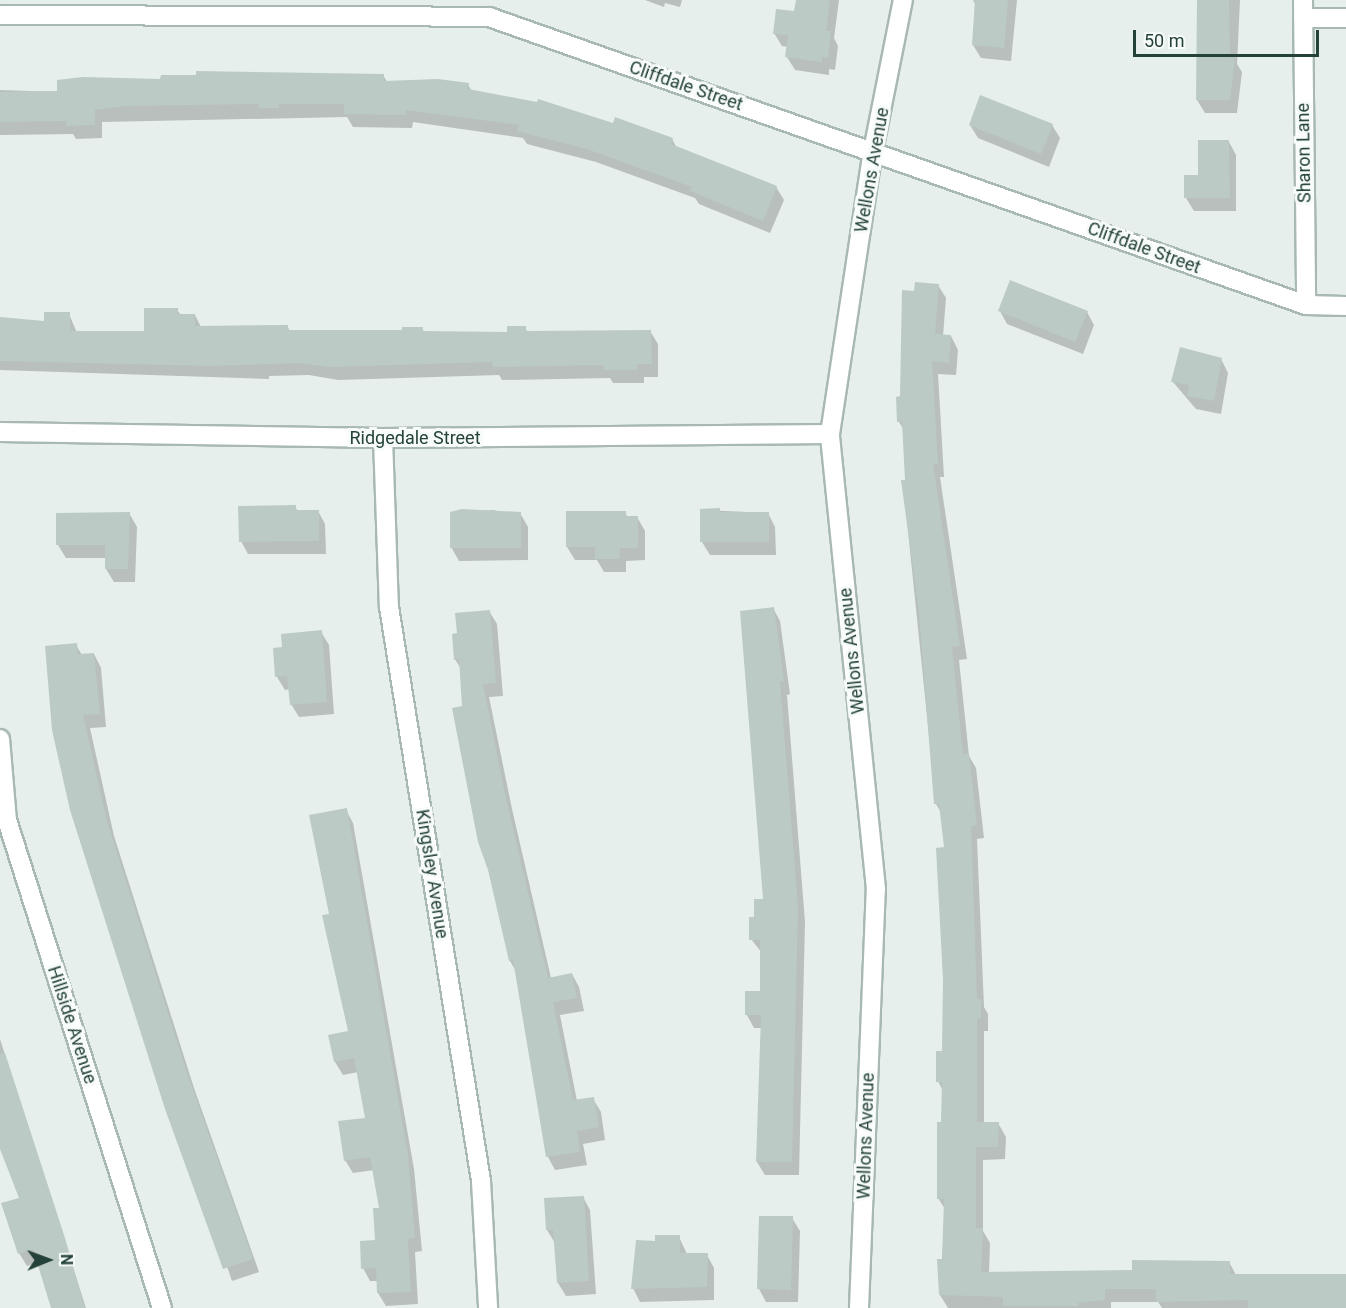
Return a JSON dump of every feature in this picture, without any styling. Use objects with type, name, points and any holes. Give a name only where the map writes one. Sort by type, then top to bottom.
[{"type":"street","name":"Wellons Avenue","points":[[859,1308],[876,889],[830,434],[873,152],[903,0]]},
{"type":"street","points":[[1303,9],[1346,18]]},
{"type":"street","name":"Sharon Lane","points":[[1303,9],[1306,305]]},
{"type":"street","name":"Cliffdale Street","points":[[0,15],[489,17],[1306,305],[1346,306]]},
{"type":"street","name":"Ridgedale Street","points":[[0,432],[383,438],[830,434]]},
{"type":"street","name":"Kingsley Avenue","points":[[383,438],[389,607],[481,1181],[488,1308]]},
{"type":"street","name":"Hillside Avenue","points":[[0,738],[7,820],[162,1308]]},
{"type":"building","points":[[796,0],[830,0],[826,31],[831,31],[828,58],[822,57],[822,62],[785,57],[788,35],[773,34],[776,9],[794,11]]},
{"type":"building","points":[[975,0],[1008,0],[1004,48],[972,45]]},
{"type":"building","points":[[1197,0],[1229,0],[1230,58],[1235,57],[1230,100],[1196,100]]},
{"type":"building","points":[[196,71],[384,74],[384,81],[438,79],[469,83],[468,89],[537,102],[538,99],[613,123],[615,117],[673,138],[671,144],[777,186],[763,221],[690,191],[692,187],[587,149],[517,131],[519,125],[406,110],[406,115],[344,114],[344,104],[279,104],[279,108],[259,108],[259,104],[126,106],[95,110],[95,125],[67,126],[66,121],[0,122],[0,92],[57,91],[57,80],[83,77],[160,79],[161,75],[196,75]]},
{"type":"building","points":[[980,95],[1053,124],[1041,154],[969,125]]},
{"type":"building","points":[[1198,140],[1229,140],[1230,198],[1184,198],[1184,175],[1198,175]]},
{"type":"building","points":[[1010,280],[1088,311],[1075,342],[998,311]]},
{"type":"building","points":[[915,282],[939,284],[935,334],[951,335],[949,363],[932,361],[938,464],[933,464],[960,646],[952,647],[963,754],[969,754],[977,825],[971,826],[977,999],[981,999],[981,1018],[977,1019],[977,1122],[999,1122],[998,1147],[976,1147],[976,1228],[983,1228],[981,1272],[1132,1270],[1132,1260],[1230,1261],[1230,1274],[1346,1274],[1346,1308],[1248,1308],[1248,1300],[1156,1302],[1156,1289],[1105,1289],[1105,1300],[1078,1303],[1078,1306],[1003,1306],[1003,1297],[939,1295],[937,1259],[942,1259],[944,1199],[937,1199],[937,1122],[941,1122],[942,1082],[936,1082],[936,1051],[942,1051],[943,980],[936,848],[944,847],[939,804],[934,804],[919,613],[901,480],[905,480],[902,422],[897,422],[896,397],[900,396],[902,290],[914,291]]},
{"type":"building","points":[[144,308],[178,308],[178,314],[195,314],[195,326],[288,325],[288,330],[402,330],[402,327],[423,327],[422,331],[507,332],[507,326],[526,326],[526,331],[651,330],[652,364],[637,364],[637,370],[604,370],[604,365],[493,367],[492,362],[329,367],[300,363],[210,366],[0,361],[0,317],[44,321],[44,312],[70,312],[70,331],[144,331]]},
{"type":"building","points":[[1180,347],[1222,358],[1214,401],[1187,396],[1189,385],[1171,382]]},
{"type":"building","points":[[296,505],[296,510],[319,510],[319,541],[239,542],[238,506]]},
{"type":"building","points":[[720,508],[720,512],[769,512],[769,542],[700,542],[700,509]]},
{"type":"building","points":[[462,509],[521,512],[521,548],[450,548],[450,512]]},
{"type":"building","points":[[566,511],[626,511],[626,516],[638,516],[638,548],[620,548],[619,559],[595,559],[595,547],[566,547]]},
{"type":"building","points":[[130,512],[128,569],[105,569],[105,545],[56,545],[56,513]]},
{"type":"building","points":[[774,607],[784,681],[780,682],[798,907],[792,1162],[756,1162],[761,1015],[745,1015],[745,991],[760,991],[760,940],[749,940],[749,917],[754,917],[754,899],[763,899],[740,611]]},
{"type":"building","points":[[490,610],[496,683],[483,684],[505,794],[548,978],[572,973],[577,998],[553,1002],[573,1100],[594,1097],[599,1127],[577,1131],[580,1152],[546,1157],[513,960],[509,961],[488,870],[478,842],[452,708],[462,706],[459,659],[454,660],[452,634],[457,633],[455,613]]},
{"type":"building","points":[[322,630],[327,702],[290,705],[287,676],[275,677],[273,648],[282,647],[281,634]]},
{"type":"building","points":[[77,643],[78,654],[94,653],[100,714],[83,715],[107,821],[187,1073],[253,1259],[223,1269],[165,1109],[70,810],[52,730],[45,646]]},
{"type":"building","points":[[347,808],[408,1155],[415,1238],[408,1239],[411,1292],[377,1293],[376,1268],[361,1269],[360,1241],[375,1240],[373,1208],[379,1208],[370,1157],[344,1161],[338,1121],[365,1118],[354,1058],[334,1062],[328,1035],[348,1031],[322,915],[329,914],[309,815]]},
{"type":"building","points":[[5,1053],[65,1238],[85,1308],[51,1308],[33,1249],[18,1254],[1,1203],[19,1198],[0,1149],[0,1054]]},
{"type":"building","points":[[584,1196],[589,1281],[557,1283],[553,1230],[546,1230],[544,1198]]},
{"type":"building","points":[[759,1216],[793,1216],[791,1290],[757,1289]]},
{"type":"building","points":[[655,1235],[680,1235],[680,1253],[708,1253],[707,1287],[631,1289],[636,1240],[655,1241]]}]
